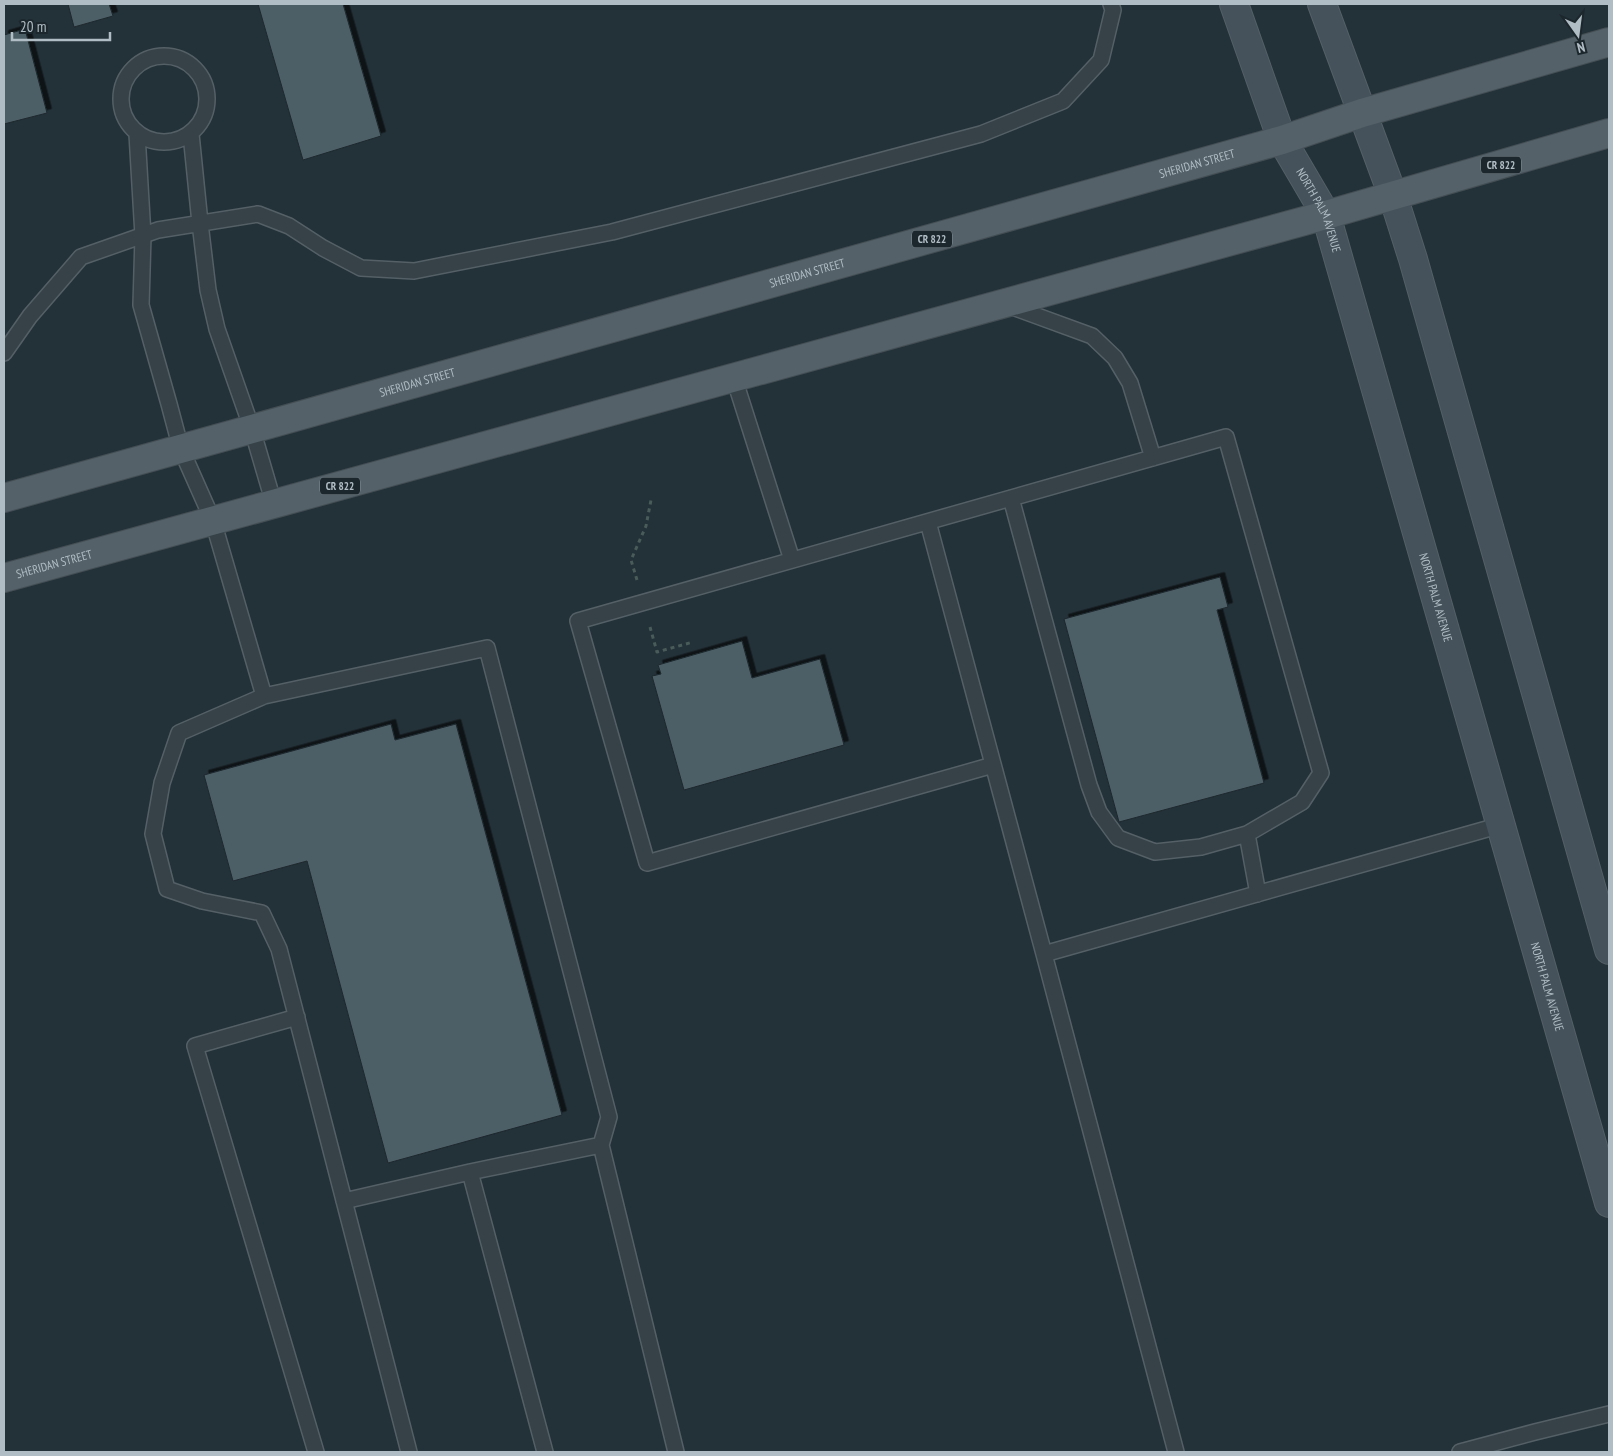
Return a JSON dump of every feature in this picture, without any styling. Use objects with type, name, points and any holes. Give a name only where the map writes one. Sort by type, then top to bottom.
[{"type":"main road","name":"NORTH PALM AVENUE","points":[[1234,4],[1282,140],[1326,215],[1609,1203]]},
{"type":"main road","points":[[1322,4],[1413,259],[1609,950]]},
{"type":"main road","name":"SHERIDAN STREET","points":[[4,498],[1282,140],[1362,113],[1609,42]]},
{"type":"main road","name":"SHERIDAN STREET","points":[[4,578],[1326,215],[1609,133]]},
{"type":"lane","points":[[4,353],[30,316],[82,257],[158,230],[258,214],[289,226],[323,248],[361,268],[414,271],[612,232],[982,134],[1063,100],[1101,60],[1113,10],[1111,4]]},
{"type":"lane","points":[[164,55],[174,57],[194,67],[202,78],[207,92],[206,110],[202,120],[191,134],[173,142],[158,143],[137,134],[124,119],[120,104],[120,90],[132,68],[143,61],[164,55]]},
{"type":"lane","points":[[137,134],[143,236],[141,305],[181,449],[213,521],[264,696]]},
{"type":"lane","points":[[191,134],[208,290],[217,329],[252,430],[274,504]]},
{"type":"lane","points":[[1003,304],[1092,336],[1115,358],[1130,383],[1153,458]]},
{"type":"lane","points":[[734,378],[792,560]]},
{"type":"lane","points":[[993,765],[647,863],[578,621],[643,602],[1226,437],[1321,773],[1302,802],[1247,834],[1201,847],[1155,852],[1118,838],[1099,812],[1089,785],[1011,498]]},
{"type":"lane","points":[[928,522],[1176,1452]]},
{"type":"lane","points":[[408,1452],[279,950],[262,913],[202,901],[167,889],[153,834],[162,783],[179,733],[264,696],[487,648],[609,1117],[601,1144],[676,1452]]},
{"type":"lane","points":[[1044,954],[1501,825]]},
{"type":"lane","points":[[1247,834],[1258,894]]},
{"type":"lane","points":[[297,1018],[195,1046],[316,1452]]},
{"type":"lane","points":[[344,1201],[601,1144]]},
{"type":"lane","points":[[470,1172],[545,1452]]},
{"type":"lane","points":[[1460,1452],[1609,1414]]},
{"type":"path","points":[[651,500],[646,526],[631,560],[657,652],[693,642]]},
{"type":"building","points":[[68,4],[109,4],[113,16],[74,27]]},
{"type":"building","points":[[258,4],[343,4],[381,136],[303,160]]},
{"type":"building","points":[[25,29],[47,113],[4,124],[4,35]]},
{"type":"building","points":[[1220,577],[1228,607],[1217,610],[1264,783],[1119,822],[1064,619]]},
{"type":"building","points":[[742,641],[752,678],[820,659],[844,745],[684,790],[652,676],[661,674],[658,665]]},
{"type":"building","points":[[391,724],[395,740],[456,724],[562,1115],[388,1163],[307,861],[233,881],[204,775]]}]
